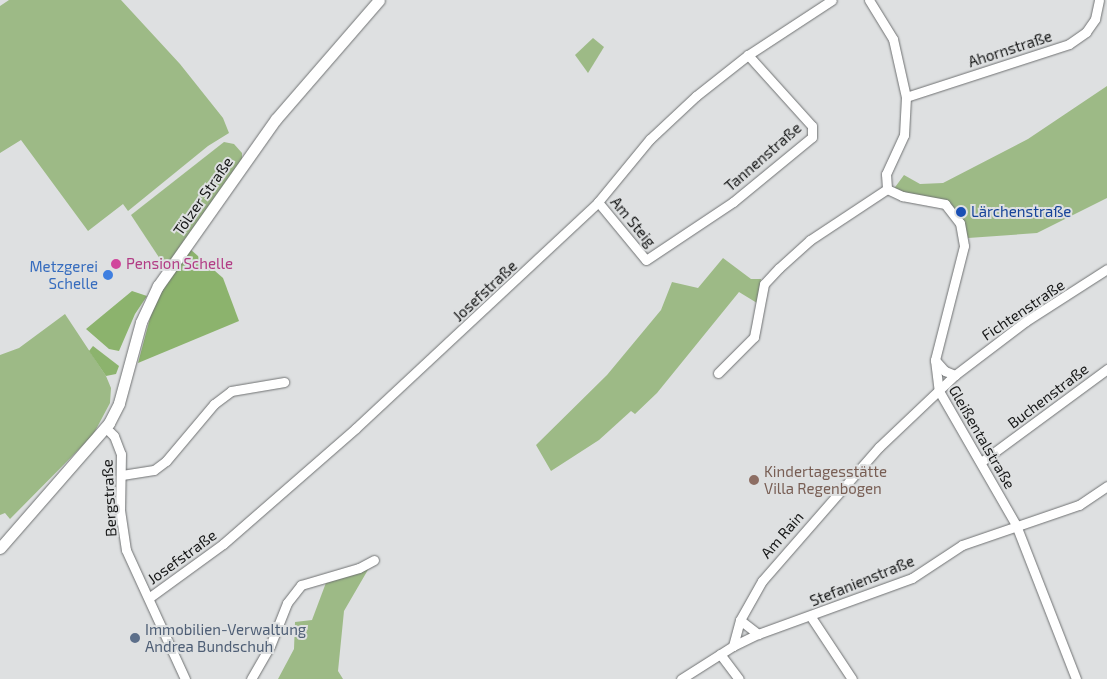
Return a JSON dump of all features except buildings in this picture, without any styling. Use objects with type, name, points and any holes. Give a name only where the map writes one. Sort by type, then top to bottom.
[{"type":"main road","name":"Tölzer Straße","points":[[0,548],[106,428],[119,403],[141,322],[158,286],[276,119],[379,0]]},
{"type":"street","name":"Josefstraße","points":[[150,597],[222,544],[295,482],[598,202],[650,139],[748,55],[832,0]]},
{"type":"street","points":[[718,373],[754,337],[764,284],[769,278],[810,240],[887,189],[886,174],[904,135],[906,97],[893,39],[869,0]]},
{"type":"street","name":"Ahornstraße","points":[[906,97],[1069,44],[1086,32],[1095,19],[1099,0]]},
{"type":"street","name":"Tannenstraße","points":[[646,260],[733,202],[812,137],[812,126],[748,55]]},
{"type":"street","name":"Gleißentalstraße","points":[[887,189],[902,196],[945,204],[954,213],[963,233],[964,246],[935,360],[939,391],[982,462],[1016,525],[1076,679]]},
{"type":"street","name":"Am Steig","points":[[598,202],[646,260]]},
{"type":"street","name":"Fichtenstraße","points":[[939,391],[955,374],[1026,321],[1107,269]]},
{"type":"street","points":[[935,360],[945,371],[955,374]]},
{"type":"street","name":"Buchenstraße","points":[[982,462],[1107,369]]},
{"type":"street","points":[[122,475],[154,470],[166,461],[214,404],[231,391],[284,382]]},
{"type":"street","name":"Am Rain","points":[[733,646],[740,620],[762,581],[795,541],[879,448],[939,391]]},
{"type":"street","name":"Bergstraße","points":[[106,428],[119,444],[122,475],[120,510],[126,550],[150,597],[185,679]]},
{"type":"street","name":"Stefanienstraße","points":[[681,679],[733,646],[758,634],[811,617],[912,578],[962,545],[1079,505],[1107,486]]},
{"type":"street","points":[[251,679],[270,646],[287,603],[301,585],[359,568],[374,560]]},
{"type":"street","points":[[811,617],[852,679]]},
{"type":"street","points":[[740,620],[758,634]]},
{"type":"street","points":[[720,654],[739,679]]},
{"type":"green space","points":[[9,0],[121,0],[180,64],[223,118],[229,133],[208,146],[128,211],[123,204],[88,231],[21,140],[0,153],[0,6]]},
{"type":"green space","points":[[593,38],[604,47],[588,73],[575,55]]},
{"type":"green space","points":[[1107,86],[1107,198],[1037,233],[968,238],[963,221],[946,201],[893,190],[904,175],[920,184],[943,183],[1028,139]]},
{"type":"green space","points":[[224,142],[234,144],[242,153],[242,160],[166,268],[131,215]]},
{"type":"green space","points":[[190,249],[223,278],[239,321],[138,363],[154,303]]},
{"type":"green space","points":[[723,258],[751,279],[761,279],[757,303],[739,292],[657,393],[635,414],[631,411],[599,440],[551,471],[536,445],[607,375],[661,310],[672,282],[698,288]]},
{"type":"green space","points":[[132,291],[147,296],[135,314],[119,351],[109,349],[86,329]]},
{"type":"green space","points":[[65,314],[106,376],[111,388],[110,403],[93,435],[10,519],[5,513],[0,515],[0,355],[19,348]]},
{"type":"green space","points":[[93,346],[119,366],[116,374],[106,376],[89,351]]},
{"type":"green space","points":[[369,568],[344,611],[338,671],[343,679],[278,679],[294,649],[295,622],[312,620],[327,580]]},
{"type":"place","name":"Lärchenstraße","points":[[961,212]]},
{"type":"place","name":"Pension Schelle","points":[[116,264]]},
{"type":"place","name":"Metzgerei Schelle","points":[[108,275]]},
{"type":"place","name":"Kindertagesstätte Villa Regenbogen","points":[[754,480]]},
{"type":"place","name":"Immobilien-Verwaltung Andrea Bundschuh","points":[[135,638]]}]
